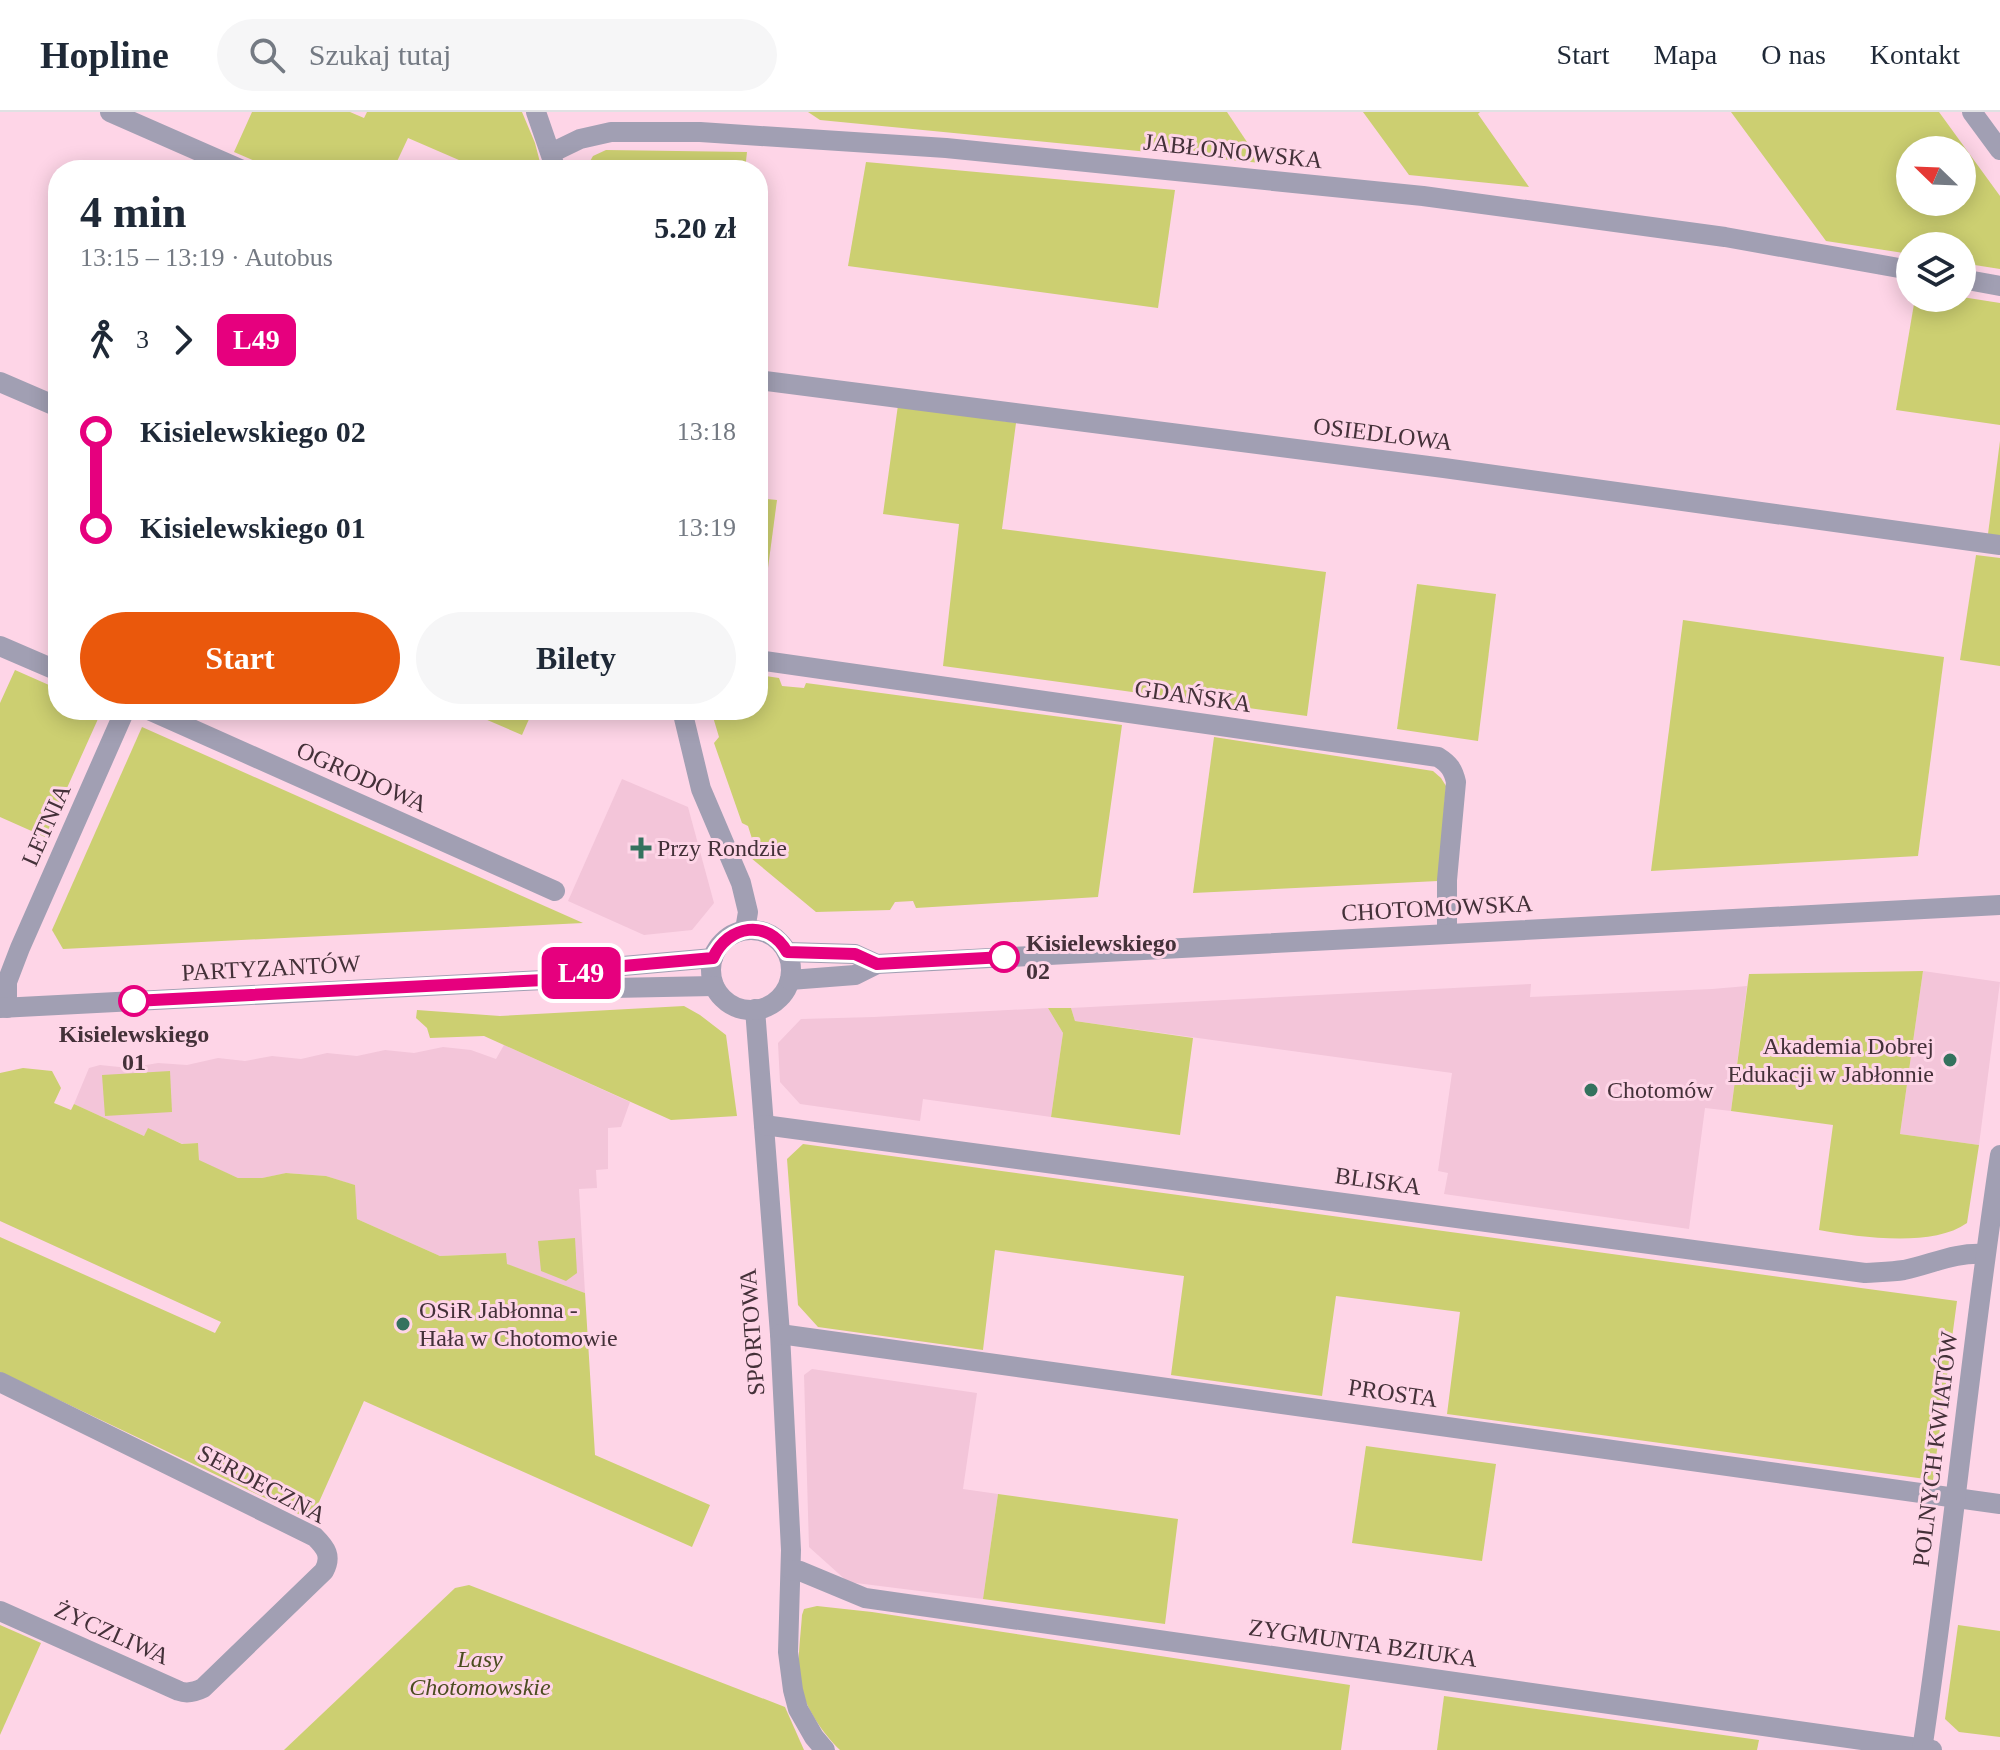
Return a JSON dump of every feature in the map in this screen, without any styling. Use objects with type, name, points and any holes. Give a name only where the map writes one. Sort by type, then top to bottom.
[{"type":"street","points":[[110,112],[219,160]]},
{"type":"street","points":[[536,112],[552,160]]},
{"type":"street","points":[[1972,112],[2000,150]]},
{"type":"street","name":"JABŁONOWSKA","points":[[555,160],[580,139],[611,132],[700,132],[946,148],[1423,196],[1711,235],[1896,268]]},
{"type":"street","points":[[1976,282],[2000,286]]},
{"type":"street","name":"OSIEDLOWA","points":[[768,381],[1459,470],[2000,545]]},
{"type":"street","points":[[0,382],[48,403]]},
{"type":"street","points":[[0,646],[48,667]]},
{"type":"street","name":"GDAŃSKA","points":[[768,661],[1438,757],[1449,764],[1456,782],[1447,880],[1447,933]]},
{"type":"street","name":"LETNIA","points":[[4,1008],[10,948],[120,720]]},
{"type":"street","name":"OGRODOWA","points":[[171,720],[555,891]]},
{"type":"street","points":[[684,720],[701,789],[741,883],[748,912],[745,930]]},
{"type":"street","name":"CHOTOMOWSKA","points":[[877,964],[2000,905]]},
{"type":"street","points":[[757,930],[767,933],[777,939],[787,952],[790,980],[779,999],[770,1005],[755,1009],[735,1007],[725,1001],[714,986],[713,958],[725,939],[735,933],[757,930]]},
{"type":"street","points":[[787,952],[855,954],[877,964]]},
{"type":"street","points":[[544,980],[612,967],[713,958]]},
{"type":"street","points":[[790,980],[855,975],[877,964]]},
{"type":"street","points":[[544,980],[612,988],[714,986]]},
{"type":"street","name":"PARTYZANTÓW","points":[[4,1008],[544,980]]},
{"type":"street","name":"SPORTOWA","points":[[755,1009],[780,1334],[791,1570],[788,1652],[798,1709],[825,1750]]},
{"type":"street","name":"BLISKA","points":[[764,1125],[1865,1273],[1904,1270],[1969,1253],[1985,1254]]},
{"type":"street","name":"POLNYCH KWIATÓW","points":[[1926,1750],[1957,1498],[1991,1284],[1985,1254],[2000,1155]]},
{"type":"street","name":"PROSTA","points":[[780,1334],[2000,1504]]},
{"type":"street","name":"SERDECZNA","points":[[0,1382],[315,1537],[328,1552],[324,1571],[203,1688]]},
{"type":"street","name":"ZYGMUNTA BZIUKA","points":[[791,1570],[865,1598],[1926,1750]]},
{"type":"street","name":"ŻYCZLIWA","points":[[0,1611],[179,1691],[186,1693],[203,1688]]},
{"type":"shaded area","points":[[622,779],[688,807],[714,903],[692,930],[644,935],[568,901]]},
{"type":"shaded area","name":"Akademia Dobrej Edukacji w Jabłonnie","points":[[1923,971],[2000,982],[1979,1145],[1900,1134]]},
{"type":"shaded area","name":"Chotomów","points":[[1531,984],[1530,997],[1747,986],[1731,1111],[1705,1108],[1689,1229],[1444,1194],[1448,1173],[1438,1171],[1452,1073],[1075,1021],[1071,1008]]},
{"type":"shaded area","points":[[1048,1008],[1063,1033],[1051,1117],[923,1099],[920,1121],[800,1104],[780,1082],[778,1043],[801,1019]]},
{"type":"shaded area","points":[[504,1045],[630,1102],[621,1127],[608,1128],[608,1169],[596,1170],[597,1188],[579,1189],[585,1293],[506,1264],[505,1253],[440,1256],[357,1219],[354,1185],[326,1176],[287,1173],[262,1178],[238,1178],[199,1161],[198,1143],[183,1144],[148,1129],[144,1136],[74,1104],[89,1068],[100,1065],[129,1068],[158,1063],[187,1065],[218,1058],[245,1061],[272,1056],[301,1059],[327,1053],[357,1056],[385,1050],[414,1053],[443,1047],[471,1050],[496,1059]]},
{"type":"shaded area","points":[[812,1369],[977,1393],[963,1489],[998,1494],[983,1599],[848,1582],[809,1547],[804,1375]]},
{"type":"green space","points":[[252,112],[350,112],[364,118],[367,112],[522,112],[539,160],[459,160],[408,138],[398,160],[253,160],[234,152]]},
{"type":"green space","points":[[808,112],[1227,112],[1261,163],[820,120]]},
{"type":"green space","points":[[1363,112],[1480,112],[1478,114],[1529,187],[1409,175]]},
{"type":"green space","points":[[1731,112],[1939,112],[1956,136],[1896,136],[1896,216],[1976,216],[1976,163],[2000,196],[2000,269],[1976,265],[1976,232],[1896,232],[1896,252],[1826,241]]},
{"type":"green space","points":[[606,150],[747,152],[746,160],[591,160]]},
{"type":"green space","points":[[866,162],[1175,190],[1158,308],[848,266]]},
{"type":"green space","points":[[1976,299],[2000,303],[2000,425],[1896,410],[1913,312],[1976,312]]},
{"type":"green space","points":[[898,405],[1016,423],[1002,529],[1326,572],[1307,716],[943,666],[959,524],[883,514]]},
{"type":"green space","points":[[2000,441],[2000,536],[1988,534]]},
{"type":"green space","points":[[768,499],[777,500],[768,568]]},
{"type":"green space","points":[[1976,555],[2000,558],[2000,666],[1960,660]]},
{"type":"green space","points":[[1417,584],[1496,594],[1478,741],[1397,729]]},
{"type":"green space","points":[[1683,620],[1944,657],[1918,856],[1651,871]]},
{"type":"green space","points":[[15,670],[48,685],[48,720],[98,720],[45,837],[0,817],[0,703]]},
{"type":"green space","points":[[768,676],[779,678],[782,686],[804,688],[806,683],[1122,725],[1098,897],[916,908],[913,901],[895,902],[890,910],[816,912],[751,858],[750,849],[754,845],[748,826],[742,823],[714,743],[719,737],[714,720],[768,720]]},
{"type":"green space","points":[[487,720],[529,720],[522,735]]},
{"type":"green space","points":[[142,727],[583,923],[63,949],[52,930]]},
{"type":"green space","points":[[1214,737],[1433,771],[1446,786],[1438,881],[1193,893]]},
{"type":"green space","points":[[1923,971],[1900,1134],[1979,1145],[1967,1223],[1935,1236],[1915,1238],[1874,1237],[1819,1230],[1833,1125],[1731,1111],[1749,974]]},
{"type":"green space","points":[[684,1006],[726,1035],[737,1116],[671,1120],[484,1036],[430,1038],[427,1028],[416,1018],[417,1010],[500,1016]]},
{"type":"green space","points":[[1048,1008],[1071,1008],[1075,1021],[1193,1038],[1180,1135],[1051,1117],[1063,1033]]},
{"type":"green space","name":"OSiR Jabłonna - Hała w Chotomowie","points":[[23,1068],[52,1071],[61,1088],[54,1103],[71,1110],[74,1104],[144,1136],[148,1128],[182,1144],[198,1143],[199,1160],[238,1178],[262,1178],[286,1173],[326,1176],[355,1185],[357,1219],[440,1256],[506,1253],[507,1264],[585,1293],[595,1455],[710,1505],[692,1547],[364,1401],[311,1520],[0,1372],[0,1237],[215,1333],[221,1322],[0,1221],[0,1073]]},
{"type":"green space","points":[[170,1071],[172,1112],[105,1116],[102,1075]]},
{"type":"green space","points":[[803,1144],[1957,1301],[1933,1480],[1447,1414],[1460,1312],[1336,1296],[1322,1396],[1171,1375],[1184,1276],[995,1250],[983,1350],[818,1327],[798,1305],[787,1159]]},
{"type":"green space","points":[[575,1238],[577,1273],[566,1281],[541,1271],[538,1241]]},
{"type":"green space","points":[[1366,1446],[1496,1464],[1482,1561],[1352,1543]]},
{"type":"green space","points":[[998,1494],[1178,1519],[1165,1624],[983,1599]]},
{"type":"green space","name":"Lasy Chotomowskie","points":[[469,1585],[785,1707],[804,1750],[284,1750],[455,1588]]},
{"type":"green space","points":[[817,1606],[1350,1685],[1341,1750],[840,1750],[811,1711],[799,1679],[802,1615],[804,1609]]},
{"type":"green space","points":[[0,1625],[41,1643],[0,1735]]},
{"type":"green space","points":[[1958,1625],[2000,1631],[2000,1737],[1959,1732],[1945,1719]]},
{"type":"green space","points":[[1444,1696],[1759,1740],[1757,1750],[1437,1750]]},
{"type":"bus line","name":"L49","points":[[134,1001],[544,980],[612,967],[713,958],[725,939],[745,930],[767,933],[777,939],[787,952],[855,954],[877,964],[1004,957]]},
{"type":"place","name":"Przy Rondzie","points":[[641,848]]},
{"type":"place","name":"Kisielewskiego 02","points":[[1004,957]]},
{"type":"place","name":"Kisielewskiego 01","points":[[134,1001]]},
{"type":"place","name":"Akademia Dobrej Edukacji w Jabłonnie","points":[[1950,1060]]},
{"type":"place","name":"Chotomów","points":[[1591,1090]]},
{"type":"place","name":"OSiR Jabłonna - Hała w Chotomowie","points":[[403,1324]]}]
